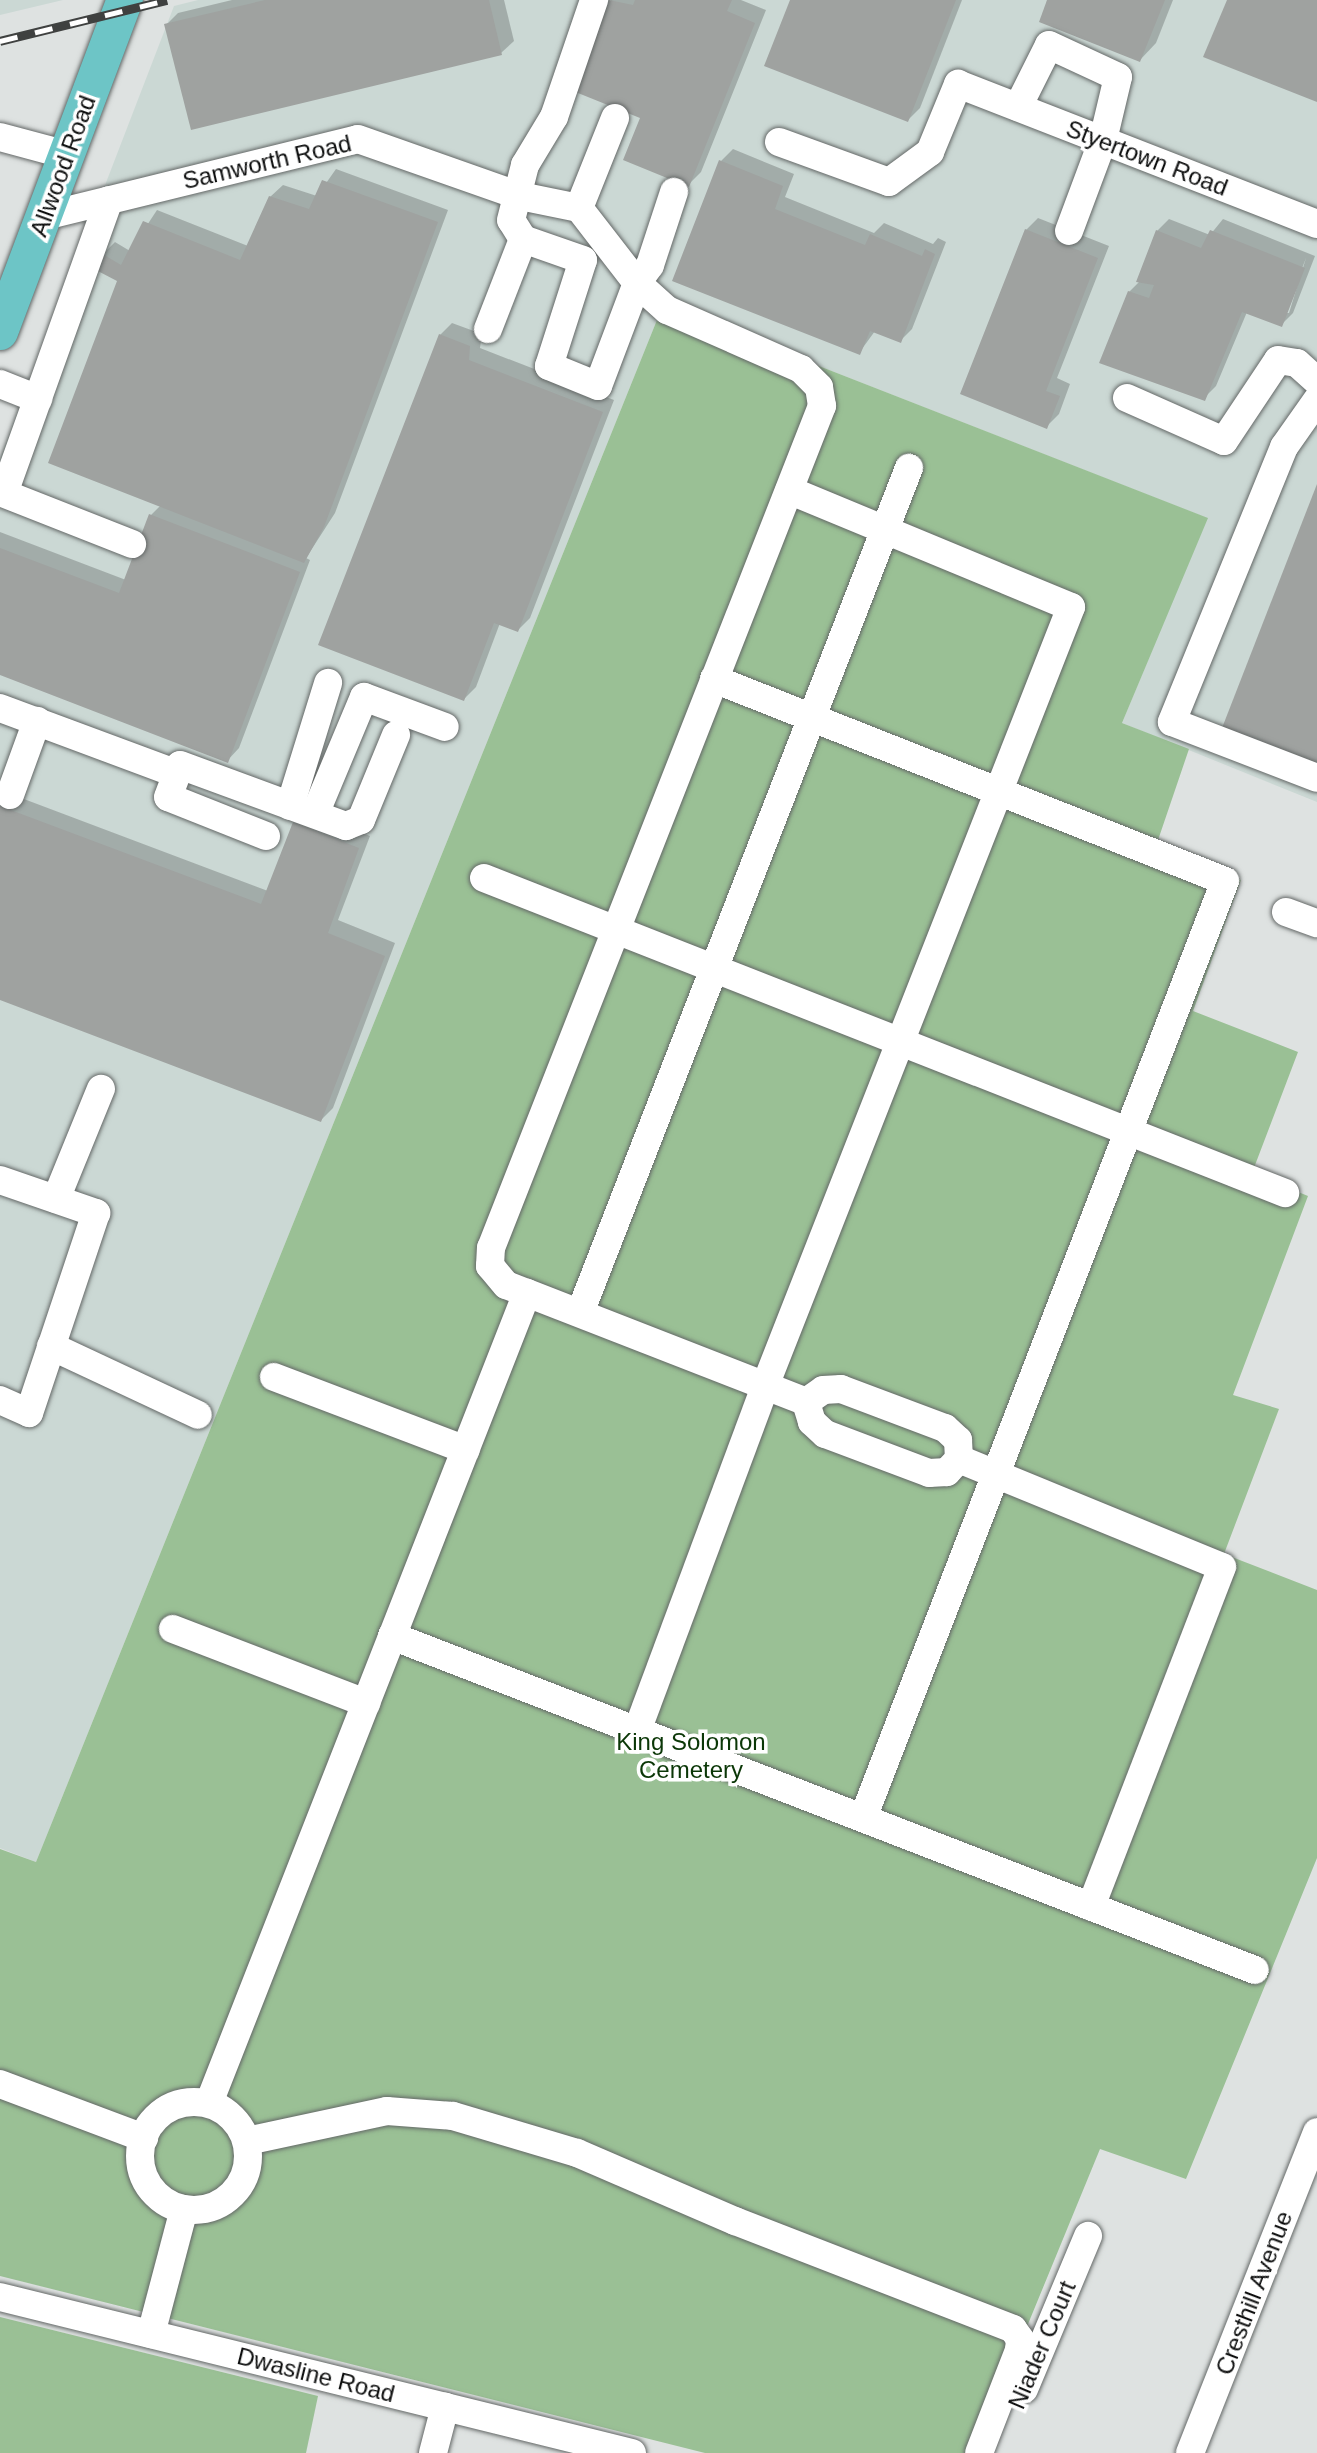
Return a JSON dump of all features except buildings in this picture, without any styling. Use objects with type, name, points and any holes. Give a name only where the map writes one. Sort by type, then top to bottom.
[{"type":"main road","name":"Allwood Road","points":[[0,332],[125,0]]},
{"type":"street","points":[[594,0],[554,117],[525,165],[520,196],[511,220],[523,239],[583,260],[549,366],[598,386],[637,283],[650,265],[674,192]]},
{"type":"street","points":[[1018,107],[1049,45],[1118,77],[1103,140],[1069,231]]},
{"type":"street","name":"Styertown Road","points":[[779,142],[889,182],[930,152],[958,84],[1317,224]]},
{"type":"street","points":[[615,118],[579,208],[637,283],[667,310],[801,369],[819,387],[822,406],[491,1248],[490,1266],[506,1285],[806,1402]]},
{"type":"street","points":[[0,137],[67,155]]},
{"type":"street","name":"Samworth Road","points":[[45,216],[358,139],[520,196],[579,208]]},
{"type":"street","points":[[109,200],[2,493],[132,544]]},
{"type":"street","points":[[488,329],[523,239]]},
{"type":"street","points":[[1127,398],[1224,441],[1278,360],[1297,363],[1317,381]]},
{"type":"street","points":[[0,384],[38,399]]},
{"type":"street","points":[[1315,408],[1284,447],[1172,722],[1317,778]]},
{"type":"street","points":[[580,1313],[909,468]]},
{"type":"street","points":[[637,1731],[765,1386],[1071,607],[789,490]]},
{"type":"street","points":[[714,679],[1225,881],[863,1818]]},
{"type":"street","points":[[302,810],[328,683]]},
{"type":"street","points":[[302,810],[364,697],[445,727]]},
{"type":"street","points":[[0,708],[177,774]]},
{"type":"street","points":[[10,795],[37,721]]},
{"type":"street","points":[[266,836],[168,797],[180,765],[346,826],[361,820],[396,735]]},
{"type":"street","points":[[484,878],[1285,1193]]},
{"type":"street","points":[[1286,912],[1317,923]]},
{"type":"street","points":[[56,1199],[101,1089]]},
{"type":"street","points":[[0,1400],[29,1413],[96,1213],[7,1182]]},
{"type":"street","points":[[209,2103],[527,1293]]},
{"type":"street","points":[[51,1346],[198,1415]]},
{"type":"street","points":[[274,1377],[466,1450]]},
{"type":"street","points":[[841,1389],[871,1400],[945,1428],[958,1440],[959,1459],[947,1472],[929,1473],[825,1434],[812,1422],[806,1402],[823,1390],[841,1389]]},
{"type":"street","points":[[959,1459],[1222,1567],[1091,1907]]},
{"type":"street","points":[[173,1629],[366,1703]]},
{"type":"street","points":[[392,1636],[1255,1970]]},
{"type":"street","points":[[0,2084],[144,2138]]},
{"type":"street","points":[[209,2103],[232,2118],[247,2141],[247,2168],[234,2192],[220,2204],[184,2209],[167,2202],[144,2177],[144,2138],[160,2114],[175,2105],[209,2103]]},
{"type":"street","points":[[247,2141],[387,2111],[453,2116],[577,2153],[735,2221],[1013,2329],[1020,2339],[1019,2350],[979,2453]]},
{"type":"street","name":"Cresthill Avenue","points":[[1190,2453],[1317,2132]]},
{"type":"street","points":[[151,2334],[184,2209]]},
{"type":"street","name":"Niader Court","points":[[997,2453],[1088,2236]]},
{"type":"street","name":"Dwasline Road","points":[[0,2297],[632,2453]]},
{"type":"street","points":[[433,2453],[445,2407]]},
{"type":"shaded area","points":[[0,0],[63,0],[0,15]]},
{"type":"shaded area","points":[[198,0],[1317,0],[1317,802],[1122,723],[1207,518],[663,305],[36,1862],[0,1848],[0,458],[174,6]]},
{"type":"green space","name":"King Solomon Cemetery","points":[[663,305],[1208,518],[1122,723],[1189,749],[1156,846],[1241,880],[1193,1011],[1298,1052],[1252,1173],[1308,1196],[1233,1395],[1279,1409],[1224,1554],[1317,1590],[1317,1858],[1186,2179],[1100,2149],[975,2453],[705,2453],[0,2276],[0,1849],[36,1862]]},
{"type":"green space","points":[[0,2317],[318,2396],[306,2453],[0,2453]]},
{"type":"railway","points":[[0,41],[167,0]]}]
